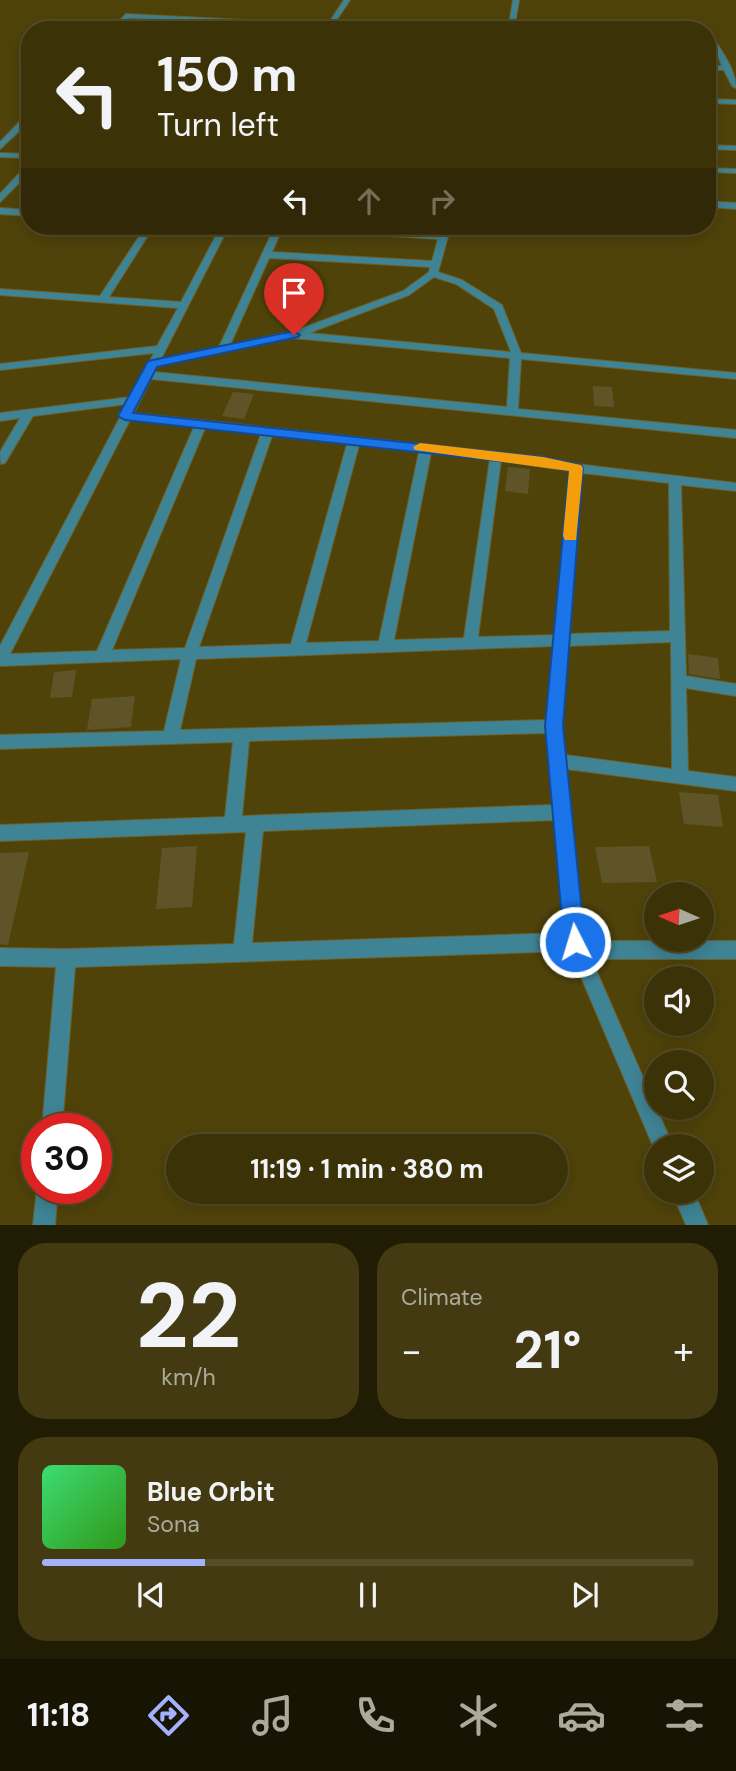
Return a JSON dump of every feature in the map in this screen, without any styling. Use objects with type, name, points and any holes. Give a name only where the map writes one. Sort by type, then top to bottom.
[{"type":"street","points":[[333,21],[347,0]]},
{"type":"street","points":[[513,21],[516,0]]},
{"type":"street","points":[[121,21],[126,16],[216,21]]},
{"type":"street","points":[[162,21],[165,17]]},
{"type":"street","points":[[716,47],[736,86]]},
{"type":"street","points":[[716,68],[727,68]]},
{"type":"street","points":[[716,101],[736,102]]},
{"type":"street","points":[[0,147],[21,125]]},
{"type":"street","points":[[716,147],[736,148]]},
{"type":"street","points":[[0,155],[21,156]]},
{"type":"street","points":[[716,170],[736,171]]},
{"type":"street","points":[[0,199],[21,177]]},
{"type":"street","points":[[14,184],[21,185]]},
{"type":"street","points":[[716,205],[736,206]]},
{"type":"street","points":[[0,211],[21,213]]},
{"type":"street","points":[[103,299],[144,235]]},
{"type":"street","points":[[220,235],[0,660],[678,636]]},
{"type":"street","points":[[223,349],[275,235]]},
{"type":"street","points":[[150,369],[223,349],[294,335],[406,293],[434,268],[445,235]]},
{"type":"street","points":[[266,255],[434,268],[498,307],[516,349],[512,411]]},
{"type":"street","points":[[0,292],[184,305]]},
{"type":"street","points":[[294,335],[736,376]]},
{"type":"street","points":[[0,367],[161,349]]},
{"type":"street","points":[[150,369],[512,411],[736,433]]},
{"type":"street","points":[[0,416],[133,400]]},
{"type":"street","points":[[0,461],[29,413]]},
{"type":"street","points":[[125,416],[496,456],[736,486]]},
{"type":"street","points":[[102,656],[201,424]]},
{"type":"street","points":[[170,738],[190,653],[268,431]]},
{"type":"street","points":[[297,650],[354,440]]},
{"type":"street","points":[[385,647],[426,448]]},
{"type":"street","points":[[470,644],[496,456]]},
{"type":"street","points":[[576,468],[554,726],[575,942],[658,1134]]},
{"type":"street","points":[[675,478],[680,777]]},
{"type":"street","points":[[679,681],[736,690]]},
{"type":"street","points":[[0,742],[554,726]]},
{"type":"street","points":[[233,824],[242,735]]},
{"type":"street","points":[[558,761],[736,784]]},
{"type":"street","points":[[0,833],[562,812]]},
{"type":"street","points":[[242,952],[255,823]]},
{"type":"street","points":[[0,957],[66,958],[575,942],[601,950],[736,950]]},
{"type":"street","points":[[53,1113],[66,958]]},
{"type":"street","points":[[44,1225],[46,1204]]},
{"type":"street","points":[[688,1204],[698,1225]]},
{"type":"building","points":[[593,386],[612,387],[614,407],[594,406]]},
{"type":"building","points":[[233,392],[254,394],[244,419],[222,416]]},
{"type":"building","points":[[508,467],[530,469],[528,494],[505,491]]},
{"type":"building","points":[[688,654],[718,658],[720,679],[689,674]]},
{"type":"building","points":[[76,670],[72,697],[50,698],[54,672]]},
{"type":"building","points":[[135,696],[131,727],[87,730],[92,699]]},
{"type":"building","points":[[679,792],[718,795],[723,827],[684,824]]},
{"type":"building","points":[[197,846],[192,907],[156,909],[162,848]]},
{"type":"building","points":[[649,846],[657,882],[602,883],[595,847]]},
{"type":"building","points":[[29,852],[8,945],[0,944],[0,853]]},
{"type":"slow traffic","points":[[420,447],[543,461],[576,468],[571,536]]},
{"type":"route","points":[[294,335],[153,364],[125,416],[543,461],[576,468],[554,726],[575,942]]}]
